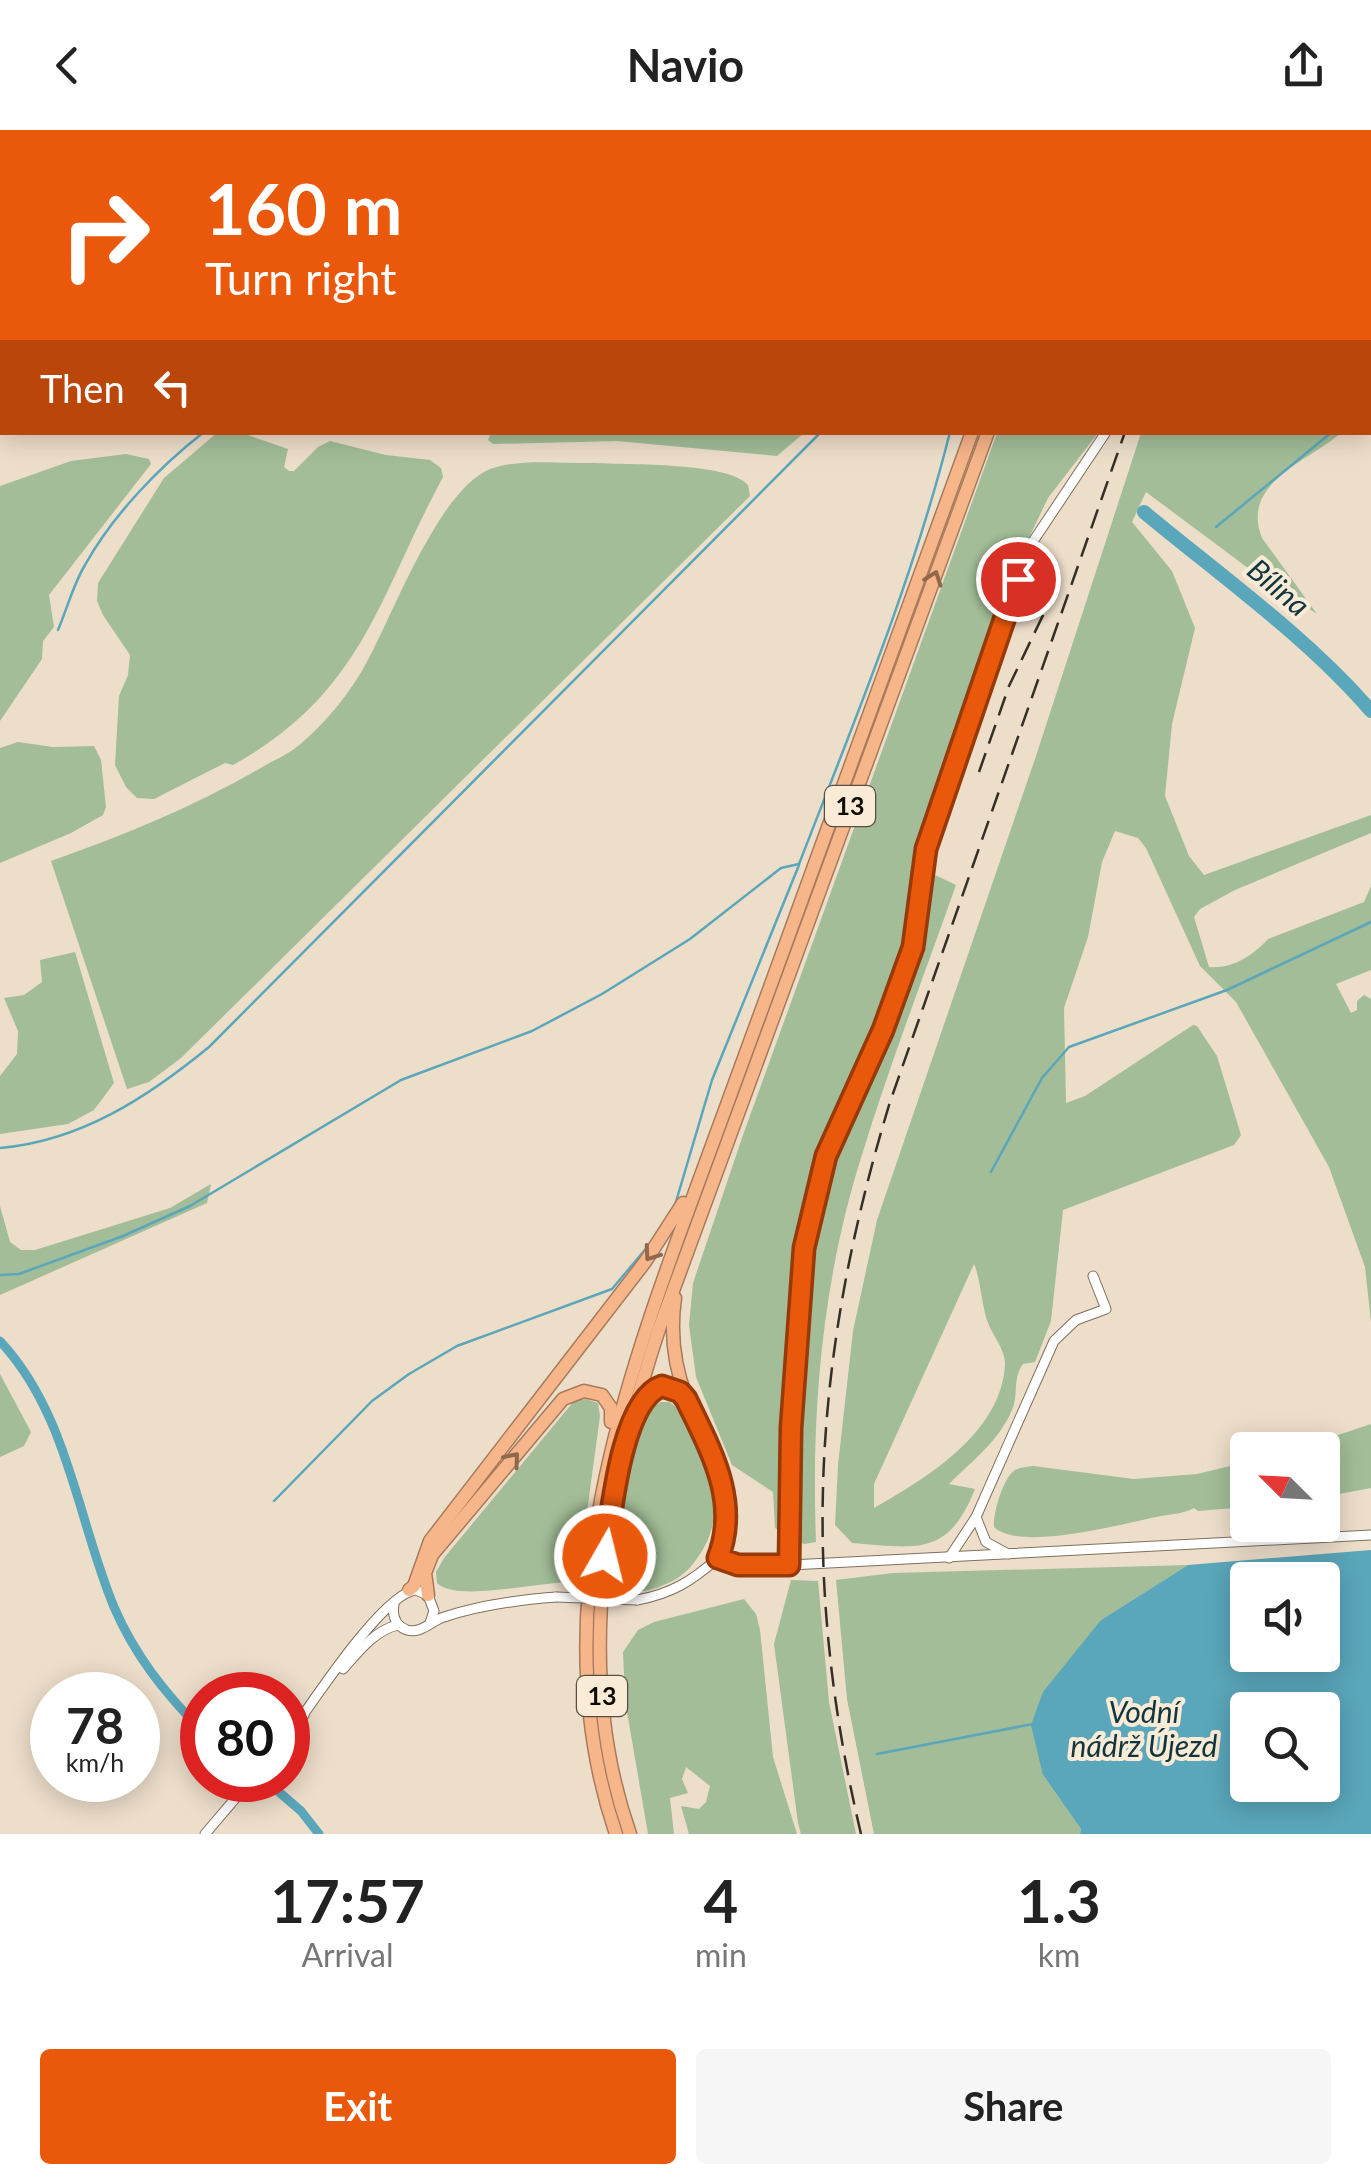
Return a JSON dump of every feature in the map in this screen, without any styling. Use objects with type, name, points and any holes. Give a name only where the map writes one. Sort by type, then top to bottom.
[{"type":"highway","name":"13","points":[[616,1834],[594,1736],[588,1665],[591,1576],[646,1326],[973,443]]},
{"type":"highway","name":"13","points":[[630,1834],[613,1770],[600,1666],[612,1469],[973,443]]},
{"type":"highway","points":[[409,1590],[414,1586],[430,1541],[674,1220],[715,1138]]},
{"type":"highway","points":[[681,1266],[672,1334],[676,1366],[686,1399],[717,1464],[727,1502],[725,1538],[718,1558]]},
{"type":"highway","points":[[612,1469],[648,1394],[662,1386],[680,1392],[686,1399]]},
{"type":"highway","points":[[431,1601],[425,1574],[432,1555],[572,1394],[584,1391],[602,1395],[611,1408],[612,1469]]},
{"type":"street","points":[[789,1565],[791,1428],[804,1248],[826,1156],[904,974],[918,924],[926,849],[1030,546],[1104,435]]},
{"type":"street","points":[[949,1558],[976,1517],[1054,1342],[1076,1320],[1106,1309],[1093,1276]]},
{"type":"street","points":[[976,1517],[986,1542],[1010,1556]]},
{"type":"street","points":[[310,1708],[366,1644],[391,1626],[413,1631],[464,1610],[514,1600],[638,1600],[665,1595],[692,1582],[718,1558],[738,1565],[789,1565],[1371,1535]]},
{"type":"street","points":[[310,1706],[355,1645],[409,1590],[442,1610],[464,1610]]},
{"type":"street","points":[[430,1623],[431,1601]]},
{"type":"street","points":[[394,1603],[398,1625]]},
{"type":"street","points":[[205,1834],[233,1802]]},
{"type":"green space","points":[[214,435],[248,435],[288,449],[284,467],[289,471],[330,441],[386,455],[430,460],[441,468],[443,477],[363,639],[312,706],[277,737],[233,765],[225,763],[154,799],[137,798],[126,787],[115,765],[119,696],[128,675],[130,655],[97,601],[98,583],[164,478]]},
{"type":"green space","points":[[490,435],[802,435],[777,456],[617,441],[493,444],[488,440]]},
{"type":"green space","points":[[996,435],[1096,435],[1048,498],[1025,546],[918,867],[956,885],[883,1089],[837,1252],[818,1397],[816,1542],[804,1544],[775,1528],[773,1492],[732,1465],[696,1377],[689,1325],[693,1283]]},
{"type":"green space","points":[[1140,435],[1338,435],[1280,476],[1260,502],[1262,538],[1317,614],[1146,492],[1132,522],[1172,571],[1195,628],[1172,724],[1165,796],[1189,856],[1204,875],[1371,815],[1371,833],[1235,890],[1200,909],[1194,917],[1209,967],[1226,966],[1249,956],[1268,939],[1364,902],[1371,886],[1371,970],[1336,984],[1351,1013],[1357,1010],[1357,1001],[1364,995],[1371,999],[1371,1322],[1365,1267],[1329,1167],[1236,1002],[1200,966],[1146,848],[1138,838],[1115,831],[1102,862],[1088,937],[1064,1008],[1066,1103],[1085,1096],[1193,1025],[1217,1056],[1241,1135],[1234,1145],[1063,1210],[1051,1321],[1035,1362],[1023,1364],[1014,1404],[1000,1431],[949,1484],[975,1489],[965,1511],[941,1537],[912,1546],[852,1543],[835,1525],[853,1331],[877,1220],[1036,756]],"holes":[[[974,1264],[984,1308],[1005,1360],[1000,1389],[990,1412],[976,1432],[938,1468],[874,1508],[874,1484]]]},
{"type":"green space","points":[[126,454],[149,459],[151,464],[49,595],[54,627],[43,641],[42,659],[0,721],[0,486],[71,461]]},
{"type":"green space","points":[[596,463],[720,472],[748,485],[750,496],[181,1058],[149,1082],[127,1089],[51,861],[209,796],[309,737],[355,682],[436,525],[471,481],[490,469],[515,464]]},
{"type":"green space","points":[[18,742],[53,747],[94,746],[101,760],[106,807],[103,815],[71,833],[0,863],[0,748]]},
{"type":"green space","points":[[75,952],[114,1083],[94,1110],[68,1124],[0,1134],[0,1076],[17,1054],[18,1031],[4,998],[24,995],[42,982],[40,960]]},
{"type":"green space","points":[[211,1184],[207,1203],[0,1295],[0,1206],[10,1242],[21,1250],[35,1250],[170,1208]]},
{"type":"green space","points":[[0,1374],[31,1432],[24,1446],[0,1457]]},
{"type":"green space","points":[[574,1401],[598,1403],[600,1416],[578,1578],[573,1582],[481,1591],[447,1589],[437,1583],[436,1572],[444,1558]]},
{"type":"green space","points":[[661,1402],[678,1408],[695,1444],[709,1481],[713,1518],[709,1536],[685,1572],[659,1587],[634,1591],[616,1582],[624,1513],[641,1431],[650,1412]]},
{"type":"green space","points":[[1371,1424],[1371,1488],[1340,1494],[1340,1434]]},
{"type":"green space","points":[[1033,1466],[1134,1479],[1197,1474],[1230,1466],[1230,1508],[1194,1508],[1048,1537],[1007,1534],[994,1527],[1003,1488],[1019,1468]]},
{"type":"green space","points":[[1188,1565],[1101,1620],[1043,1775],[1081,1829],[1080,1834],[874,1834],[847,1699],[836,1580],[893,1573]]},
{"type":"green space","points":[[791,1580],[818,1581],[829,1702],[856,1834],[801,1834],[798,1823],[774,1644]]},
{"type":"green space","points":[[744,1599],[756,1614],[760,1630],[773,1757],[797,1834],[689,1834],[681,1806],[699,1809],[706,1802],[710,1786],[686,1767],[682,1779],[688,1793],[670,1798],[674,1834],[648,1834],[625,1700],[623,1652],[638,1630],[654,1622]]},
{"type":"water","name":"Vodní nádrž Újezd","points":[[1371,1550],[1371,1834],[1080,1834],[1081,1829],[1043,1775],[1031,1725],[1043,1692],[1101,1620],[1188,1565]]},
{"type":"waterway","points":[[58,630],[81,573],[109,528],[154,477],[200,435]]},
{"type":"waterway","points":[[0,1148],[58,1136],[112,1114],[209,1047],[818,435]]},
{"type":"waterway","points":[[0,1275],[19,1274],[123,1236],[190,1206],[401,1080],[532,1031],[602,994],[690,939],[781,868],[799,864],[919,542],[949,435]]},
{"type":"waterway","points":[[1216,527],[1328,435]]},
{"type":"waterway","name":"Bílina","points":[[1144,512],[1291,632],[1371,711]]},
{"type":"waterway","points":[[675,1205],[712,1080],[799,865]]},
{"type":"waterway","points":[[991,1172],[1042,1078],[1069,1047],[1227,990],[1371,922]]},
{"type":"waterway","points":[[274,1501],[372,1401],[409,1374],[457,1346],[612,1289],[649,1245]]},
{"type":"waterway","points":[[0,1341],[23,1370],[56,1434],[122,1625],[152,1673],[180,1706]]},
{"type":"waterway","points":[[877,1754],[1033,1724]]},
{"type":"waterway","points":[[291,1802],[319,1834]]},
{"type":"railway","points":[[861,1834],[829,1646],[823,1556],[824,1466],[844,1287],[890,1102],[1124,435]]},
{"type":"railway","points":[[979,772],[1009,686],[1057,586]]},
{"type":"route","points":[[605,1556],[618,1469],[640,1406],[653,1389],[662,1386],[680,1392],[686,1399],[717,1464],[727,1502],[725,1538],[718,1558],[738,1565],[789,1565],[791,1428],[804,1248],[826,1156],[883,1030],[913,947],[926,849],[1018,579]]}]
